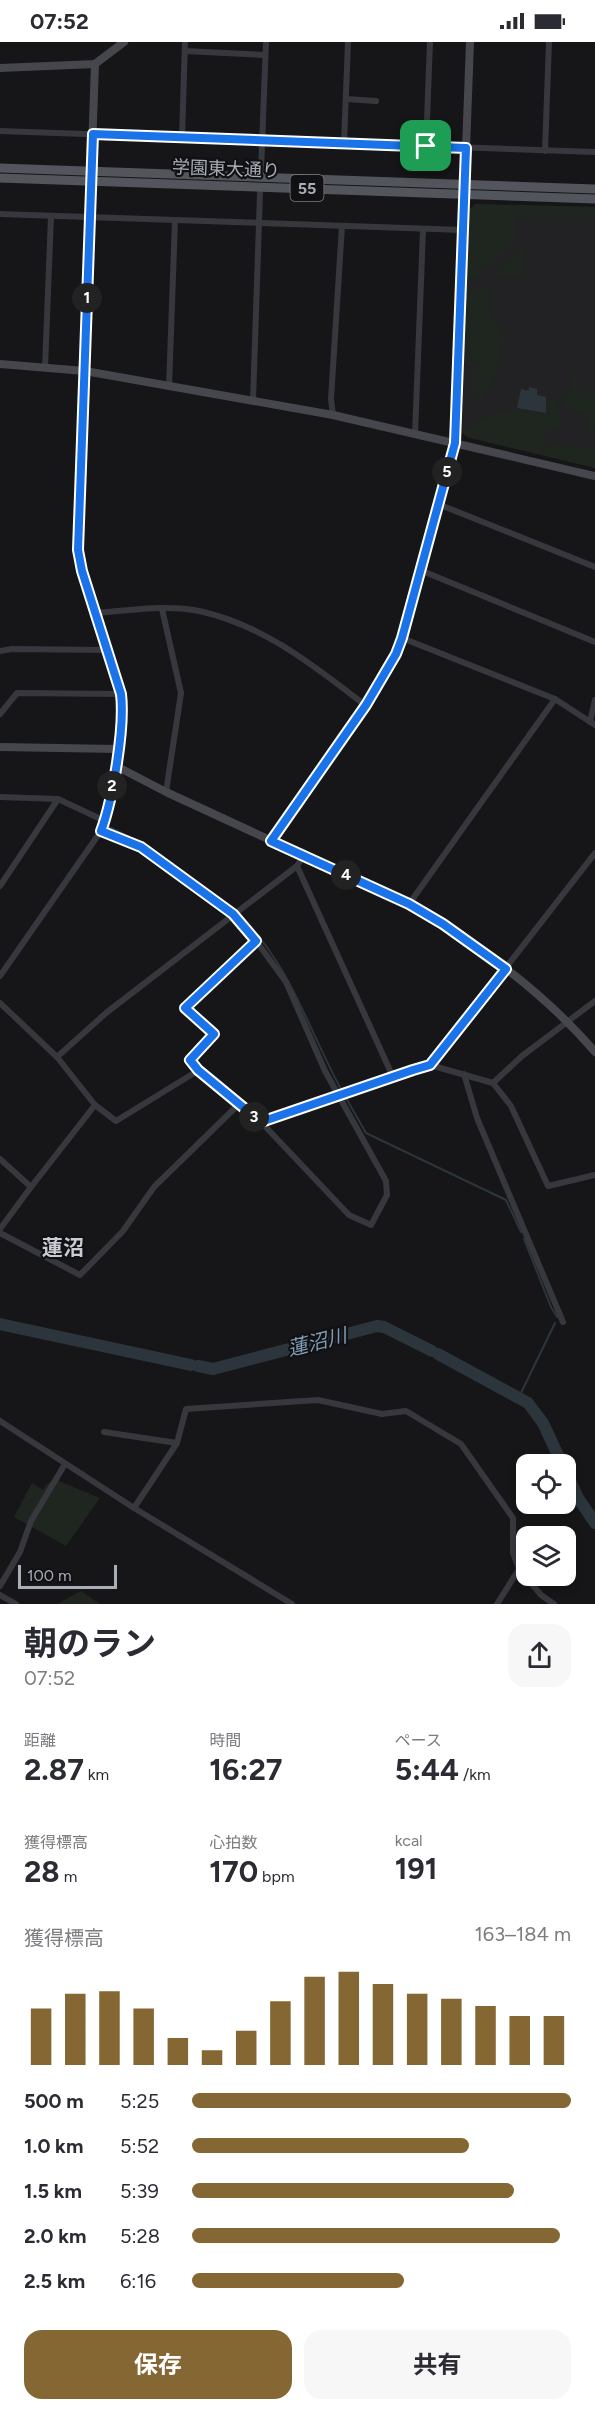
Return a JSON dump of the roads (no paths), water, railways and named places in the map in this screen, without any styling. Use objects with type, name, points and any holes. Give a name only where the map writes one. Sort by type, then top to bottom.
[{"type":"main road","name":"学園東大通り","points":[[0,168],[93,176],[464,189],[595,189]]},
{"type":"main road","name":"学園東大通り","points":[[0,178],[93,176]]},
{"type":"main road","name":"学園東大通り","points":[[464,189],[595,199]]},
{"type":"street","points":[[0,68],[95,64],[124,42]]},
{"type":"street","points":[[182,138],[185,42]]},
{"type":"street","points":[[261,171],[266,42]]},
{"type":"street","points":[[344,143],[348,42]]},
{"type":"street","points":[[426,146],[430,42]]},
{"type":"street","points":[[271,841],[366,705],[396,654],[455,443],[470,42]]},
{"type":"street","points":[[545,151],[549,42]]},
{"type":"street","points":[[185,51],[265,55]]},
{"type":"street","points":[[0,976],[101,831],[116,766],[123,709],[121,694],[94,613],[78,550],[93,176],[95,64]]},
{"type":"street","points":[[346,99],[376,101]]},
{"type":"street","points":[[0,131],[595,152]]},
{"type":"street","points":[[253,400],[260,193]]},
{"type":"street","points":[[0,214],[462,230]]},
{"type":"street","points":[[45,368],[51,216]]},
{"type":"street","points":[[169,387],[175,221]]},
{"type":"street","points":[[333,415],[342,226]]},
{"type":"street","points":[[415,435],[423,230]]},
{"type":"street","points":[[0,364],[85,371],[333,415],[595,476]]},
{"type":"street","points":[[438,504],[595,567]]},
{"type":"street","points":[[420,570],[595,642]]},
{"type":"street","points":[[94,613],[162,609],[198,611],[226,620],[281,643],[366,705]]},
{"type":"street","points":[[162,609],[181,693],[166,792]]},
{"type":"street","points":[[402,638],[555,699],[592,724],[595,700]]},
{"type":"street","points":[[0,651],[12,649],[107,650]]},
{"type":"street","points":[[0,714],[17,693],[121,694]]},
{"type":"street","points":[[409,904],[555,699]]},
{"type":"street","points":[[0,747],[117,749]]},
{"type":"street","points":[[116,766],[166,792],[409,904],[443,924],[506,969],[569,1021],[595,1052]]},
{"type":"street","points":[[0,797],[58,799],[105,821]]},
{"type":"street","points":[[0,886],[58,799]]},
{"type":"street","points":[[101,831],[141,847],[233,914],[256,941],[286,982],[325,1071],[386,1181],[387,1196],[371,1225],[349,1215],[261,1122],[238,1105],[198,1070],[190,1060],[214,1034],[185,1008],[256,941]]},
{"type":"street","points":[[430,1065],[595,852]]},
{"type":"street","points":[[57,1057],[106,1012],[297,866],[303,856]]},
{"type":"street","points":[[297,866],[393,1077]]},
{"type":"street","points":[[493,1083],[522,1056],[595,1001]]},
{"type":"street","points":[[0,1003],[57,1057],[95,1105],[116,1121],[198,1070]]},
{"type":"street","points":[[261,1122],[430,1065],[493,1083],[511,1106],[548,1186],[595,1175]]},
{"type":"street","points":[[464,1074],[477,1118],[563,1322]]},
{"type":"street","points":[[95,1105],[0,1231],[80,1275],[123,1231],[154,1187],[238,1105]]},
{"type":"street","points":[[0,1159],[31,1187]]},
{"type":"street","points":[[134,1508],[177,1443],[186,1409],[318,1400],[382,1414],[406,1411],[461,1444],[486,1477],[513,1518],[513,1553],[516,1561]]},
{"type":"street","points":[[0,1420],[134,1508],[292,1604]]},
{"type":"street","points":[[104,1432],[177,1443]]},
{"type":"street","points":[[0,1586],[20,1552],[31,1521],[65,1464]]},
{"type":"street","points":[[497,1604],[516,1574]]},
{"type":"street","points":[[534,1586],[554,1604]]},
{"type":"street","points":[[0,1595],[16,1604]]},
{"type":"waterway","points":[[107,826],[144,844],[234,910]]},
{"type":"waterway","points":[[239,914],[257,934],[285,977],[342,1091]]},
{"type":"waterway","points":[[346,1098],[366,1133],[506,1200],[521,1232]]},
{"type":"waterway","points":[[524,1239],[557,1317]]},
{"type":"waterway","points":[[519,1397],[555,1323]]},
{"type":"waterway","name":"蓮沼川","points":[[0,1324],[191,1365]]},
{"type":"waterway","name":"蓮沼川","points":[[198,1366],[213,1369],[377,1326],[384,1327],[432,1351]]},
{"type":"waterway","name":"蓮沼川","points":[[438,1354],[528,1403],[543,1423],[557,1454]]},
{"type":"waterway","name":"蓮沼川","points":[[576,1494],[595,1523]]},
{"type":"district","name":"蓮沼","points":[[63,1248]]}]
